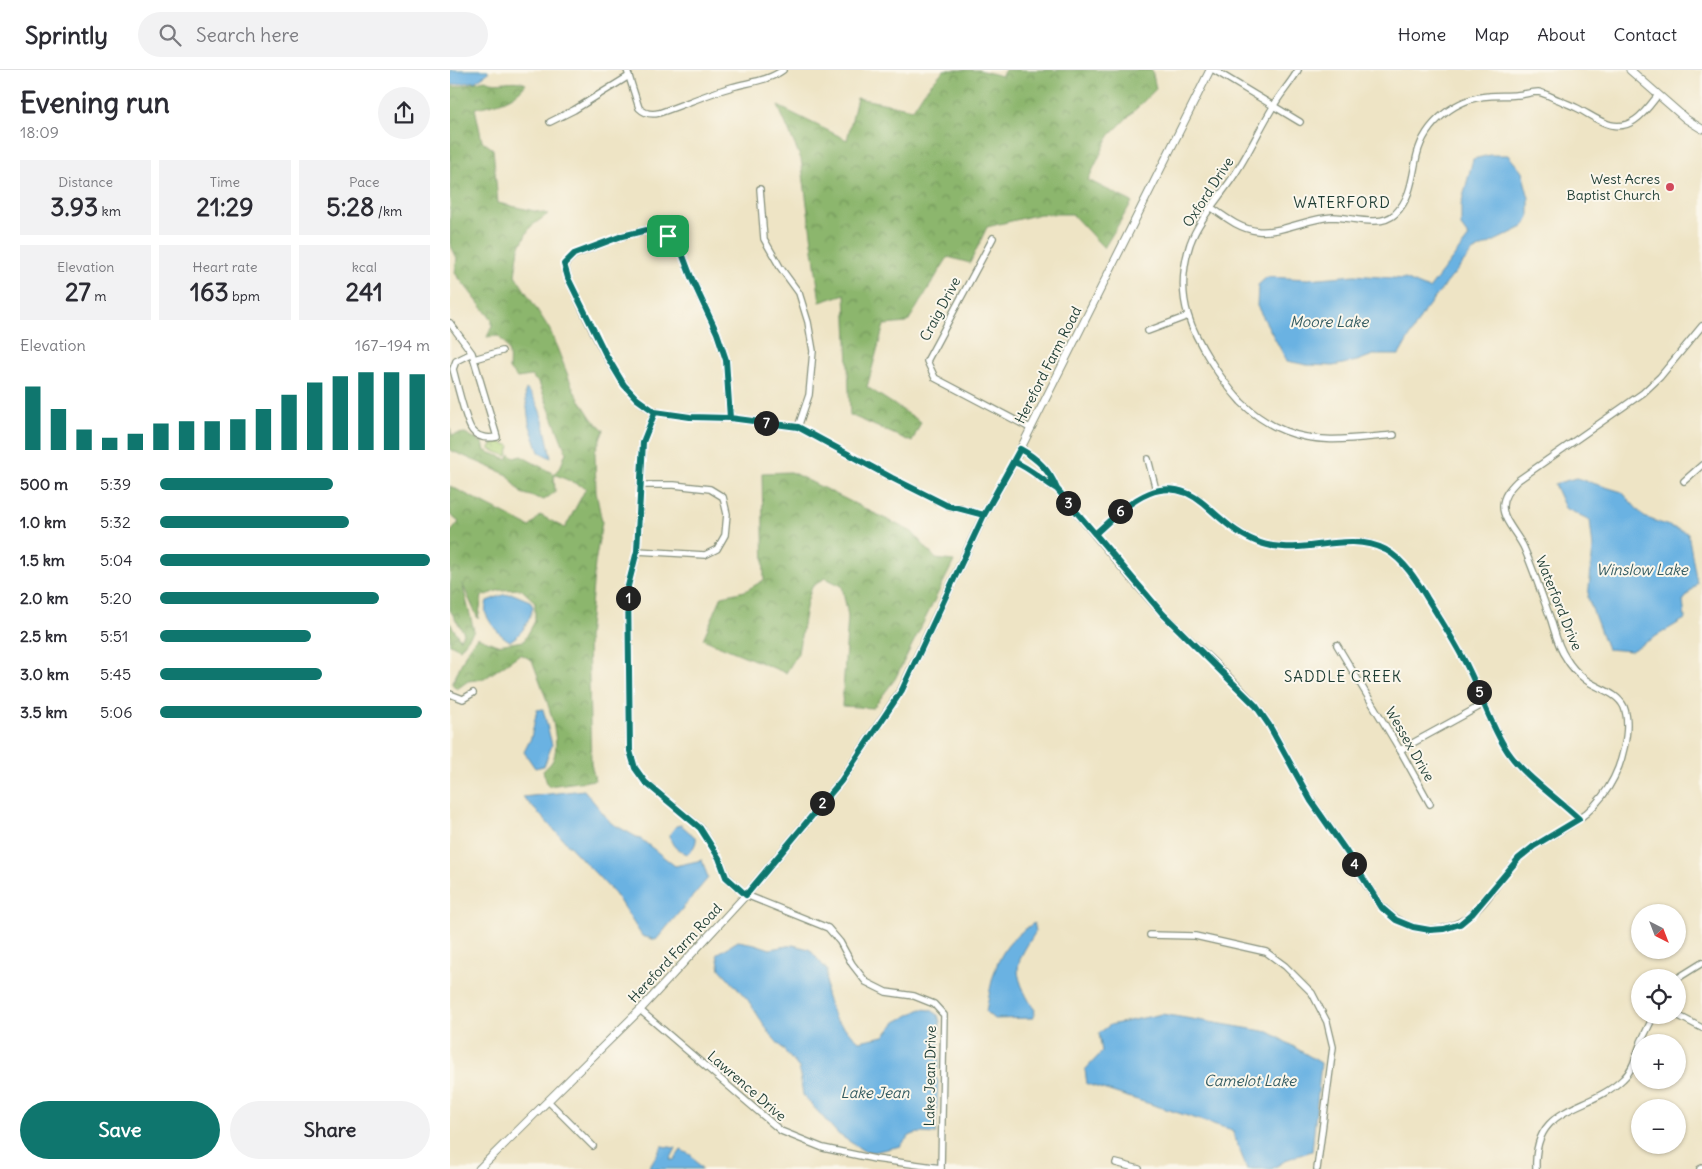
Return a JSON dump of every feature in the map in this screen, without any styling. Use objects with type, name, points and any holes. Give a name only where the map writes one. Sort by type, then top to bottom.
[{"type":"street","points":[[550,122],[574,110],[628,73],[640,108],[644,113],[652,114],[730,87],[774,76],[782,70]]},
{"type":"street","name":"Hereford Farm Road","points":[[479,1169],[640,1010],[746,895],[841,781],[902,690],[984,515],[1014,462],[1210,70]]},
{"type":"street","points":[[1214,70],[1300,122]]},
{"type":"street","name":"Oxford Drive","points":[[1298,70],[1273,106],[1237,170],[1199,226],[1191,242],[1186,260],[1184,298],[1188,316],[1206,351],[1231,390],[1243,403],[1269,424],[1302,436],[1321,440],[1394,435]]},
{"type":"street","points":[[1630,70],[1658,95],[1702,129]]},
{"type":"street","points":[[1212,208],[1232,222],[1258,231],[1291,227],[1327,217],[1372,221],[1384,219],[1393,216],[1408,196],[1417,154],[1427,133],[1435,122],[1456,105],[1487,96],[1539,92],[1577,108],[1598,122],[1611,126],[1622,126],[1634,122],[1658,95]]},
{"type":"street","points":[[760,189],[764,239],[798,293],[808,322],[813,350],[808,395],[798,427]]},
{"type":"street","points":[[730,418],[726,360],[717,333],[680,248],[668,236],[647,230],[622,236],[574,254],[564,264],[568,278],[606,355],[624,385],[637,399],[655,412],[690,417],[730,418],[798,427],[946,505],[984,515]]},
{"type":"street","name":"Craig Drive","points":[[993,238],[927,361],[935,378],[1030,428]]},
{"type":"street","points":[[1148,331],[1188,316]]},
{"type":"street","points":[[450,323],[473,356],[497,437],[488,439],[480,437],[470,429],[453,369],[456,362],[473,356],[502,351]]},
{"type":"street","name":"Waterford Drive","points":[[1014,462],[1022,464],[1057,489],[1163,614],[1256,706],[1269,725],[1311,801],[1346,851],[1382,908],[1396,920],[1413,927],[1430,930],[1444,929],[1460,924],[1472,914],[1519,858],[1534,846],[1579,819],[1602,796],[1612,782],[1621,762],[1627,722],[1621,701],[1586,681],[1576,672],[1558,643],[1523,547],[1504,513],[1502,505],[1508,490],[1517,481],[1644,393],[1660,377],[1702,326]]},
{"type":"street","points":[[655,412],[643,442],[637,551],[628,586],[630,751],[635,768],[645,782],[700,828],[719,858],[726,877],[746,895]]},
{"type":"street","name":"Waterford Drive","points":[[1020,449],[1029,454],[1047,471],[1054,480],[1057,489]]},
{"type":"street","points":[[1148,459],[1156,490]]},
{"type":"street","points":[[1684,481],[1700,467],[1702,475]]},
{"type":"street","points":[[1040,478],[1047,471]]},
{"type":"street","points":[[637,551],[705,555],[717,549],[725,535],[727,514],[723,497],[710,489],[674,485],[640,485]]},
{"type":"street","points":[[1095,534],[1134,500],[1156,490],[1166,489],[1189,494],[1203,503],[1228,526],[1254,541],[1271,547],[1296,548],[1356,542],[1385,550],[1397,558],[1420,586],[1469,669],[1507,751],[1519,766],[1579,819]]},
{"type":"street","name":"Wessex Drive","points":[[1337,645],[1430,804]]},
{"type":"street","points":[[450,694],[463,699],[473,693]]},
{"type":"street","points":[[1400,750],[1484,704]]},
{"type":"street","name":"Lake Jean Drive","points":[[746,895],[828,928],[840,942],[852,964],[866,982],[886,992],[914,996],[934,1004],[944,1015],[941,1168]]},
{"type":"street","points":[[1150,935],[1195,936],[1266,952],[1285,966],[1312,993],[1327,1022],[1333,1046],[1317,1169]]},
{"type":"street","points":[[1686,973],[1702,963]]},
{"type":"street","name":"Lawrence Drive","points":[[640,1010],[781,1131],[823,1148],[875,1159],[941,1168]]},
{"type":"street","points":[[1686,1020],[1702,1028]]},
{"type":"street","points":[[1536,1169],[1536,1157],[1540,1139],[1552,1119],[1612,1088],[1625,1078],[1631,1069]]},
{"type":"street","points":[[548,1101],[593,1146]]},
{"type":"street","points":[[1116,1163],[1139,1169]]},
{"type":"green space","points":[[944,70],[979,70],[1001,76],[1005,70],[1152,70],[1156,89],[1109,136],[1088,180],[1132,202],[1104,248],[1072,214],[1040,214],[987,227],[970,263],[948,257],[907,323],[884,325],[867,387],[921,422],[912,442],[850,415],[845,294],[820,302],[801,159],[778,106],[847,140],[857,98],[913,109],[924,92]]},
{"type":"green space","points":[[485,80],[495,83],[516,81],[526,84],[509,98],[475,108],[482,141],[493,149],[498,203],[548,214],[530,227],[519,248],[515,275],[550,330],[574,391],[592,419],[604,430],[595,451],[596,492],[602,522],[595,563],[588,638],[591,764],[595,780],[548,786],[543,771],[553,760],[556,750],[555,737],[550,710],[532,660],[520,654],[484,679],[468,681],[457,689],[452,684],[466,653],[477,637],[497,645],[524,641],[535,621],[535,602],[521,589],[500,590],[482,596],[478,619],[462,583],[474,631],[460,649],[450,644],[450,623],[460,639],[464,633],[450,610],[450,533],[459,522],[450,515],[450,486],[530,527],[540,515],[565,528],[586,488],[554,474],[561,466],[566,452],[539,383],[531,376],[517,378],[509,369],[509,355],[505,344],[498,336],[487,337],[492,326],[492,320],[455,273],[457,258],[450,244],[450,87]]},
{"type":"green space","points":[[450,428],[452,435],[465,433],[483,443],[485,451],[507,459],[510,454],[514,458],[521,456],[554,474],[555,492],[544,500],[521,493],[508,475],[450,450]]},
{"type":"green space","points":[[495,440],[510,446],[507,456],[489,449]]},
{"type":"green space","points":[[791,472],[912,532],[936,559],[954,561],[895,679],[873,708],[842,706],[848,616],[842,586],[825,578],[812,587],[807,602],[798,653],[786,673],[703,639],[722,596],[745,591],[764,580],[762,473]]},
{"type":"water","points":[[450,70],[488,70],[488,73],[476,81],[450,85]]},
{"type":"water","name":"Moore Lake","points":[[1490,155],[1508,155],[1522,172],[1529,198],[1529,217],[1523,227],[1472,252],[1425,310],[1399,355],[1373,355],[1357,361],[1333,366],[1307,365],[1287,361],[1257,306],[1258,285],[1267,277],[1308,279],[1355,275],[1405,279],[1429,289],[1469,237],[1461,226],[1461,205],[1473,159]]},
{"type":"water","points":[[526,389],[532,395],[540,411],[551,458],[539,452],[529,423]]},
{"type":"water","name":"Winslow Lake","points":[[1576,478],[1622,492],[1644,517],[1688,533],[1697,583],[1683,601],[1685,619],[1631,651],[1607,649],[1588,598],[1593,548],[1590,520],[1565,508],[1554,484]]},
{"type":"water","points":[[513,594],[530,601],[533,607],[525,627],[510,641],[493,626],[486,614],[486,609],[487,601],[503,595]]},
{"type":"water","points":[[543,709],[552,745],[544,766],[535,768],[524,752],[531,738],[537,710]]},
{"type":"water","points":[[584,790],[611,823],[642,840],[675,866],[702,860],[708,878],[656,940],[642,936],[615,894],[523,797]]},
{"type":"water","points":[[681,825],[696,838],[693,849],[688,854],[681,852],[675,847],[670,838],[670,834],[676,826]]},
{"type":"water","points":[[1034,923],[1036,931],[1022,954],[1018,970],[1024,991],[1035,1010],[1033,1018],[994,1019],[986,1012],[991,984],[999,961],[1004,950],[1012,941]]},
{"type":"water","name":"Lake Jean","points":[[738,941],[770,949],[793,945],[809,949],[827,970],[826,995],[835,1019],[859,1041],[884,1036],[896,1022],[921,1009],[931,1010],[938,1015],[940,1022],[939,1067],[936,1074],[938,1081],[936,1134],[912,1135],[901,1146],[873,1152],[864,1151],[838,1134],[803,1095],[799,1068],[770,1034],[748,1000],[720,969],[717,954]]},
{"type":"water","name":"Camelot Lake","points":[[1162,1014],[1269,1032],[1321,1063],[1312,1151],[1288,1159],[1272,1169],[1247,1169],[1232,1130],[1087,1084],[1085,1070],[1102,1052],[1099,1033],[1110,1025]]},
{"type":"water","points":[[662,1146],[676,1148],[670,1160],[674,1160],[681,1150],[691,1155],[702,1169],[648,1169]]},
{"type":"place","name":"West Acres Baptist Church","points":[[1670,187]]},
{"type":"district","name":"WATERFORD","points":[[1342,203]]},
{"type":"district","name":"SADDLE CREEK","points":[[1343,677]]},
{"type":"route","points":[[668,236],[647,230],[622,236],[574,254],[564,264],[568,278],[606,355],[624,385],[637,399],[655,412],[690,417],[730,418],[798,427],[946,505],[984,515],[1020,449],[1039,462],[1047,471],[1054,480],[1057,489],[1095,534],[1134,500],[1147,493],[1166,489],[1189,494],[1203,503],[1228,526],[1254,541],[1271,547],[1288,549],[1341,542],[1356,542],[1385,550],[1397,558],[1410,572],[1444,625],[1469,669],[1507,751],[1533,780],[1579,819],[1534,846],[1519,858],[1486,899],[1460,924],[1444,929],[1430,930],[1413,927],[1396,920],[1382,908],[1346,851],[1311,801],[1269,725],[1256,706],[1163,614],[1136,583],[1057,489],[1048,485],[1022,464],[1014,462],[984,515],[902,690],[841,781],[746,895],[726,877],[719,858],[700,828],[645,782],[635,768],[630,751],[628,586],[637,551],[643,442],[655,412],[690,417],[730,418],[726,360],[717,333],[680,248],[668,236]]}]
